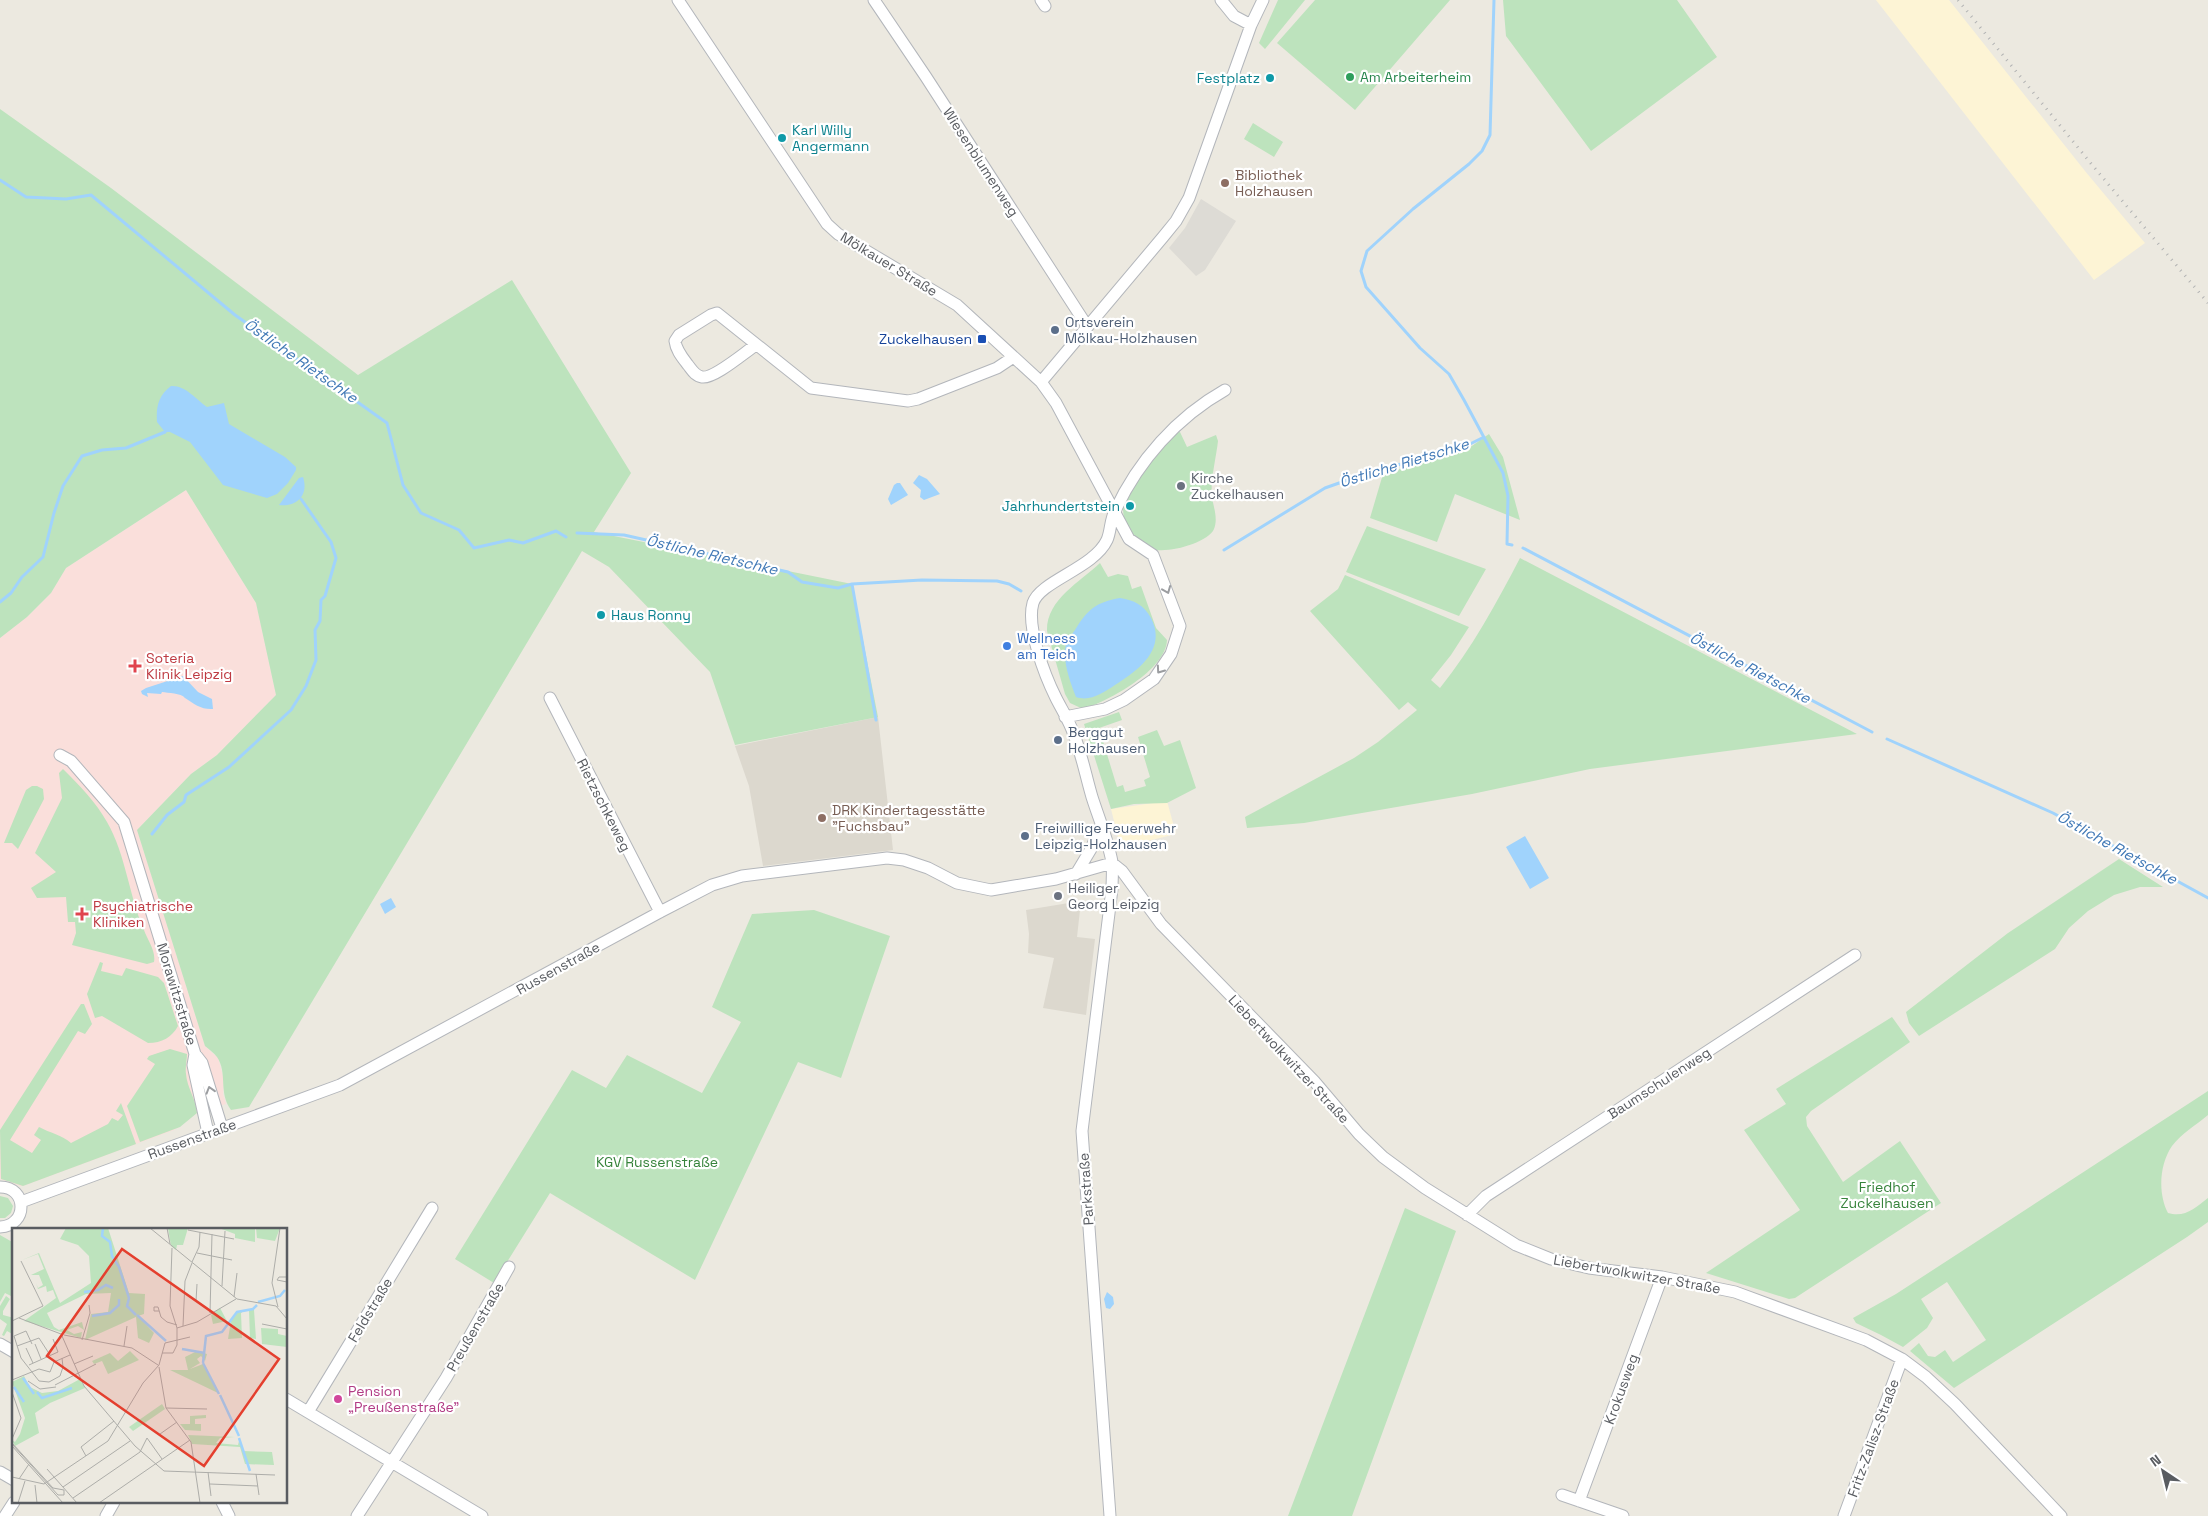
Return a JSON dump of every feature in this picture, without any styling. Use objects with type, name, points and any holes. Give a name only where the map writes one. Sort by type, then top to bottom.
[{"type":"street","name":"Mölkauer Straße","points":[[678,0],[827,224],[838,234],[957,305],[1012,358],[1041,382],[1056,403],[1129,539],[1153,555],[1180,626],[1171,654],[1154,679],[1124,700],[1105,709],[1066,717]]},
{"type":"street","name":"Wiesenblumenweg","points":[[874,0],[1087,326]]},
{"type":"street","points":[[1221,0],[1234,16],[1251,25]]},
{"type":"street","points":[[1041,382],[1176,221],[1189,198],[1251,25],[1263,0]]},
{"type":"street","points":[[756,345],[714,374],[703,377],[696,375],[692,370],[677,349],[676,340],[680,335],[717,313],[810,388],[908,401],[918,399],[997,368],[1012,358]]},
{"type":"street","points":[[1112,863],[1074,734],[1050,685],[1040,656],[1034,630],[1033,606],[1040,593],[1088,561],[1102,548],[1110,531],[1114,512],[1146,460],[1168,435],[1208,400],[1226,390]]},
{"type":"street","name":"Rietzschkeweg","points":[[550,698],[660,912]]},
{"type":"street","name":"Morawitzstraße","points":[[60,755],[72,761],[124,822],[196,1054],[206,1074],[222,1128]]},
{"type":"street","points":[[1076,874],[1091,849],[1101,824]]},
{"type":"street","name":"Russenstraße","points":[[21,1202],[340,1085],[712,885],[742,876],[882,858],[904,860],[928,868],[957,883],[991,890],[1076,874],[1112,863]]},
{"type":"street","name":"Liebertwolkwitzer Straße","points":[[1112,863],[1122,871],[1161,924],[1314,1081],[1359,1134],[1400,1171],[1516,1245],[1551,1259],[1589,1268],[1662,1276],[1718,1288],[1769,1303],[1866,1340],[1902,1359],[1926,1377],[1955,1404],[2061,1516]]},
{"type":"street","name":"Parkstraße","points":[[1110,1516],[1082,1132],[1112,889],[1112,863]]},
{"type":"street","name":"Baumschulenweg","points":[[1467,1215],[1486,1196],[1855,956]]},
{"type":"street","name":"Morawitzstraße","points":[[196,1054],[193,1065],[208,1133]]},
{"type":"street","points":[[0,1187],[14,1191],[21,1202],[19,1217],[8,1227]]},
{"type":"street","name":"Feldstraße","points":[[308,1412],[432,1208]]},
{"type":"street","name":"Preußenstraße","points":[[357,1516],[446,1378],[509,1267]]},
{"type":"street","name":"Krokusweg","points":[[1579,1501],[1662,1276]]},
{"type":"street","points":[[0,1344],[12,1351]]},
{"type":"street","name":"Fritz-Zalisz-Straße","points":[[1844,1516],[1902,1359]]},
{"type":"street","points":[[288,1400],[482,1516]]},
{"type":"street","points":[[0,1472],[12,1479]]},
{"type":"street","points":[[1562,1495],[1623,1516]]},
{"type":"street","points":[[5,1516],[13,1504]]},
{"type":"street","points":[[106,1516],[113,1504]]},
{"type":"street","points":[[223,1504],[229,1516]]},
{"type":"shaded area","points":[[1876,0],[1949,0],[2145,243],[2094,280]]},
{"type":"shaded area","points":[[1201,199],[1236,221],[1205,270],[1196,276],[1169,248],[1185,228]]},
{"type":"shaded area","points":[[186,490],[256,603],[276,695],[217,755],[191,774],[137,830],[205,1046],[218,1058],[224,1080],[223,1094],[226,1104],[197,1113],[174,1130],[20,1186],[0,1179],[0,638],[27,617],[51,593],[66,568]]},
{"type":"shaded area","name":"DRK Kindertagesstätte \"Fuchsbau\"","points":[[878,717],[893,850],[763,866],[749,786],[735,746]]},
{"type":"shaded area","points":[[1167,801],[1176,834],[1123,847],[1120,845],[1111,809]]},
{"type":"shaded area","points":[[1081,901],[1077,937],[1095,939],[1086,1015],[1043,1008],[1054,958],[1028,953],[1029,934],[1026,910]]},
{"type":"green space","points":[[1278,0],[1305,0],[1265,49],[1259,43]]},
{"type":"green space","name":"Am Arbeiterheim","points":[[1315,0],[1450,0],[1355,110],[1277,43]]},
{"type":"green space","points":[[1503,0],[1677,0],[1717,57],[1591,151],[1506,36]]},
{"type":"green space","points":[[0,109],[111,188],[358,375],[512,280],[631,473],[594,532],[852,584],[878,717],[735,745],[710,672],[609,567],[582,551],[249,1107],[231,1110],[225,1096],[220,1063],[216,1056],[205,1046],[137,830],[191,774],[217,755],[276,695],[256,603],[186,490],[66,568],[51,593],[27,617],[0,638]]},
{"type":"green space","points":[[1253,123],[1283,142],[1274,157],[1244,139]]},
{"type":"green space","points":[[1180,432],[1187,447],[1216,435],[1218,441],[1212,477],[1212,498],[1216,521],[1214,529],[1210,534],[1196,543],[1177,549],[1152,549],[1139,542],[1129,530],[1124,516],[1124,501],[1146,466],[1174,433]]},
{"type":"green space","points":[[1489,434],[1503,457],[1520,520],[1455,494],[1437,542],[1370,518],[1383,474],[1469,448]]},
{"type":"green space","points":[[1367,526],[1486,569],[1459,616],[1346,572]]},
{"type":"green space","points":[[1520,558],[1857,734],[1590,769],[1472,794],[1304,823],[1247,828],[1245,817],[1354,758],[1378,742],[1417,710],[1408,702],[1399,710],[1310,611],[1338,589],[1345,575],[1469,627],[1451,655],[1431,680],[1440,688],[1463,657],[1483,625]]},
{"type":"green space","points":[[1100,563],[1108,577],[1118,574],[1128,576],[1132,589],[1141,586],[1156,628],[1167,640],[1164,651],[1147,673],[1121,692],[1083,709],[1070,703],[1065,694],[1047,631],[1048,620],[1058,601]]},
{"type":"green space","points":[[1119,712],[1122,720],[1099,728],[1117,787],[1123,785],[1125,792],[1146,786],[1144,780],[1150,777],[1138,737],[1157,730],[1164,746],[1180,740],[1196,788],[1167,803],[1134,804],[1111,809],[1084,724]]},
{"type":"green space","points":[[63,769],[103,815],[113,835],[119,848],[139,917],[153,950],[154,962],[147,964],[72,945],[76,933],[75,922],[68,922],[66,897],[37,898],[31,888],[56,872],[35,853],[62,798],[59,773]]},
{"type":"green space","points":[[32,786],[43,789],[44,799],[18,849],[12,843],[4,843],[26,790]]},
{"type":"green space","points":[[2119,859],[2163,887],[2140,887],[2114,895],[2088,911],[2069,928],[2055,949],[1919,1036],[1909,1023],[1906,1012],[2008,933]]},
{"type":"green space","name":"KGV Russenstraße","points":[[814,910],[890,936],[841,1078],[798,1062],[695,1280],[550,1193],[494,1283],[455,1259],[572,1070],[606,1088],[627,1055],[702,1093],[741,1022],[712,1007],[752,914]]},
{"type":"green space","points":[[100,962],[103,963],[101,971],[122,976],[126,968],[158,977],[164,983],[178,1026],[173,1033],[162,1041],[148,1043],[102,1016],[95,1018],[87,994]]},
{"type":"green space","points":[[81,1004],[84,1004],[92,1024],[85,1034],[78,1031],[10,1140],[32,1153],[41,1140],[34,1135],[39,1127],[71,1143],[108,1124],[112,1118],[118,1121],[123,1115],[116,1111],[121,1103],[136,1144],[23,1186],[1,1179],[0,1130]]},
{"type":"green space","name":"Friedhof Zuckelhausen","points":[[1892,1017],[1910,1042],[1811,1111],[1806,1117],[1807,1126],[1843,1182],[1900,1141],[1941,1203],[1795,1298],[1789,1299],[1706,1273],[1800,1210],[1744,1130],[1786,1104],[1776,1089]]},
{"type":"green space","points":[[170,1049],[187,1054],[187,1079],[197,1113],[180,1127],[140,1142],[127,1106],[155,1064],[147,1059],[149,1056]]},
{"type":"green space","points":[[2208,1091],[2208,1115],[2172,1146],[2162,1171],[2161,1188],[2168,1213],[2185,1213],[2208,1198],[2208,1222],[2187,1237],[1954,1388],[1910,1351],[1919,1343],[1928,1356],[1935,1357],[1945,1350],[1953,1362],[1986,1340],[1947,1282],[1921,1299],[1933,1318],[1927,1328],[1903,1347],[1856,1323],[1853,1318],[1896,1294]]},
{"type":"green space","points":[[0,1196],[8,1198],[13,1206],[11,1213],[5,1218],[0,1218]]},
{"type":"green space","points":[[1405,1208],[1456,1231],[1352,1516],[1288,1516]]},
{"type":"green space","points":[[0,1235],[12,1242],[12,1295],[5,1293],[0,1302]]},
{"type":"green space","points":[[6,1296],[10,1299],[3,1311],[3,1315],[12,1317],[12,1334],[7,1331],[4,1336],[2,1335],[7,1324],[0,1319],[0,1306]]},
{"type":"water","points":[[171,386],[186,390],[207,407],[224,403],[229,424],[285,457],[296,467],[288,483],[277,494],[267,498],[223,485],[190,442],[170,432],[165,432],[157,422],[159,402],[163,394]]},
{"type":"water","points":[[919,475],[927,479],[940,494],[924,500],[920,497],[921,490],[913,483]]},
{"type":"water","points":[[303,477],[304,489],[300,498],[291,504],[279,505],[299,478]]},
{"type":"water","points":[[900,483],[908,495],[891,505],[888,499],[894,485]]},
{"type":"water","points":[[1120,598],[1138,604],[1148,613],[1155,629],[1156,639],[1153,649],[1148,658],[1133,673],[1106,691],[1091,698],[1076,697],[1066,664],[1066,644],[1088,612],[1098,605]]},
{"type":"water","points":[[183,676],[198,692],[212,699],[213,709],[205,709],[198,706],[178,694],[147,693],[148,697],[142,694],[141,691],[146,688]]},
{"type":"water","points":[[1525,836],[1549,878],[1530,889],[1506,847]]},
{"type":"water","points":[[391,898],[396,907],[385,914],[380,904]]},
{"type":"water","points":[[1107,1292],[1113,1297],[1114,1304],[1110,1309],[1106,1308],[1104,1299]]},
{"type":"waterway","points":[[1494,0],[1490,135],[1482,151],[1469,164],[1413,209],[1367,251],[1361,271],[1366,287],[1420,348],[1449,374],[1464,400],[1503,473],[1508,496],[1507,544],[1512,545]]},
{"type":"waterway","name":"Östliche Rietschke","points":[[0,180],[26,197],[66,199],[91,195],[235,315],[387,423],[403,485],[421,513],[459,530],[474,548],[509,540],[523,543],[556,531],[566,537]]},
{"type":"waterway","points":[[0,602],[11,593],[22,577],[43,557],[63,486],[82,456],[102,450],[126,448],[165,432]]},
{"type":"waterway","name":"Östliche Rietschke","points":[[1224,550],[1325,488],[1373,471],[1458,450],[1484,437]]},
{"type":"waterway","points":[[152,834],[167,815],[184,802],[186,795],[229,767],[291,710],[306,686],[316,660],[315,630],[320,621],[321,600],[325,596],[336,558],[331,542],[301,499]]},
{"type":"waterway","name":"Östliche Rietschke","points":[[577,533],[624,535],[788,572],[802,582],[838,588],[852,584],[922,580],[997,581],[1009,584],[1021,591]]},
{"type":"waterway","name":"Östliche Rietschke","points":[[1523,548],[1872,732]]},
{"type":"waterway","points":[[852,584],[876,720]]},
{"type":"waterway","name":"Östliche Rietschke","points":[[1887,739],[2053,813],[2208,898]]},
{"type":"railway","points":[[1958,0],[2093,166],[2208,303]]},
{"type":"place","name":"Am Arbeiterheim","points":[[1350,77]]},
{"type":"place","name":"Festplatz","points":[[1270,78]]},
{"type":"place","name":"Karl Willy Angermann","points":[[782,138]]},
{"type":"place","name":"Bibliothek Holzhausen","points":[[1225,183]]},
{"type":"place","name":"Ortsverein Mölkau-Holzhausen","points":[[1055,330]]},
{"type":"place","name":"Zuckelhausen","points":[[982,339]]},
{"type":"place","name":"Kirche Zuckelhausen","points":[[1181,486]]},
{"type":"place","name":"Jahrhundertstein","points":[[1130,506]]},
{"type":"place","name":"Haus Ronny","points":[[601,615]]},
{"type":"place","name":"Wellness am Teich","points":[[1007,646]]},
{"type":"place","name":"Soteria Klinik Leipzig","points":[[135,666]]},
{"type":"place","name":"Berggut Holzhausen","points":[[1058,740]]},
{"type":"place","name":"DRK Kindertagesstätte \"Fuchsbau\"","points":[[822,818]]},
{"type":"place","name":"Freiwillige Feuerwehr Leipzig-Holzhausen","points":[[1025,836]]},
{"type":"place","name":"Heiliger Georg Leipzig","points":[[1058,896]]},
{"type":"place","name":"Psychiatrische Kliniken","points":[[82,914]]},
{"type":"place","name":"Pension „Preußenstraße\"","points":[[338,1399]]}]
